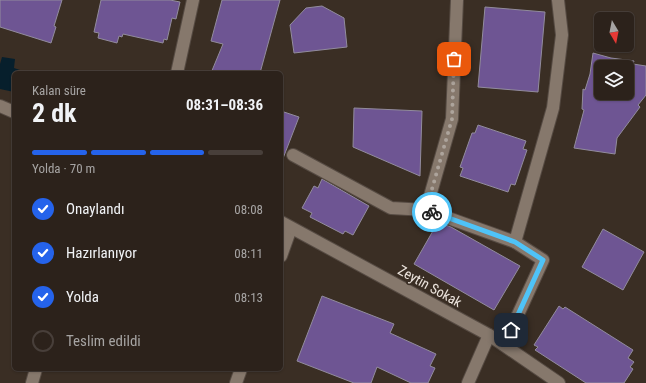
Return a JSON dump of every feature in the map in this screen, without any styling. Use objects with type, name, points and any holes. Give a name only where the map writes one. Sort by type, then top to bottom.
[{"type":"street","points":[[177,71],[193,0]]},
{"type":"street","points":[[426,210],[452,119],[457,0]]},
{"type":"street","points":[[515,242],[553,108],[562,35],[558,0]]},
{"type":"street","points":[[0,106],[12,111]]},
{"type":"street","points":[[293,155],[391,208],[426,210],[515,242],[543,260],[504,345]]},
{"type":"street","points":[[283,244],[286,225]]},
{"type":"street","name":"Zeytin Sokak","points":[[286,225],[489,335],[560,383]]},
{"type":"street","points":[[468,383],[489,335]]},
{"type":"street","points":[[32,383],[35,371]]},
{"type":"street","points":[[236,383],[240,371]]},
{"type":"water","points":[[2,57],[15,59],[14,68],[23,71],[12,71],[12,92],[0,89],[0,64]]},
{"type":"building","points":[[0,0],[62,0],[54,26],[56,27],[51,43],[0,27]]},
{"type":"building","points":[[101,0],[170,0],[180,2],[176,19],[172,18],[167,40],[164,39],[163,43],[123,34],[122,37],[119,36],[117,43],[98,38],[99,33],[94,32]]},
{"type":"building","points":[[222,0],[280,0],[261,71],[212,71],[223,44],[211,41]]},
{"type":"building","points":[[322,6],[344,18],[347,47],[294,53],[290,25],[306,8]]},
{"type":"building","points":[[485,7],[545,12],[538,92],[478,87]]},
{"type":"building","points":[[593,53],[626,60],[594,60],[594,100],[634,100],[634,64],[646,66],[646,95],[638,105],[640,107],[617,138],[615,154],[574,148],[584,110],[582,109],[583,89],[585,90],[590,74]]},
{"type":"building","points":[[354,108],[422,111],[420,176],[353,147]]},
{"type":"building","points":[[283,112],[299,117],[283,158]]},
{"type":"building","points":[[478,125],[526,141],[523,149],[527,150],[515,185],[511,184],[508,192],[460,176],[463,168],[460,167],[472,133],[475,133]]},
{"type":"building","points":[[322,179],[369,206],[353,235],[345,231],[343,234],[310,217],[312,213],[302,208],[314,186],[318,188]]},
{"type":"building","points":[[438,222],[451,227],[520,266],[494,310],[414,264]]},
{"type":"building","points":[[603,229],[644,252],[623,290],[582,267]]},
{"type":"building","points":[[322,296],[394,324],[390,333],[436,354],[430,366],[435,368],[428,383],[411,383],[377,367],[371,383],[354,383],[297,361]]},
{"type":"building","points":[[559,306],[563,309],[565,307],[633,350],[628,358],[634,362],[630,367],[633,369],[624,383],[586,383],[535,350],[538,347],[534,345]]},
{"type":"way so far","points":[[432,212],[426,210],[452,119],[454,59]]},
{"type":"route","points":[[432,212],[515,242],[543,260],[511,330]]}]
